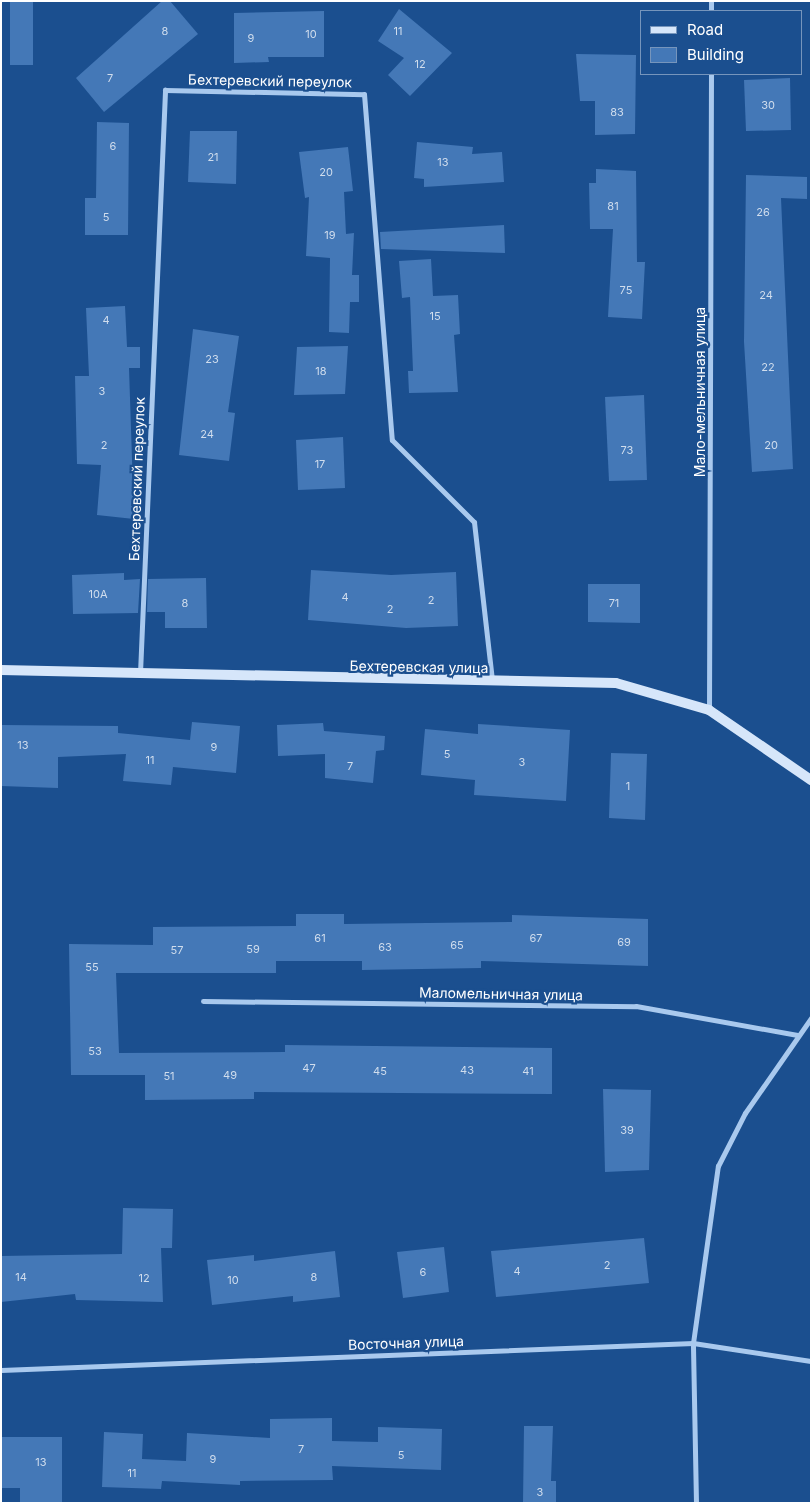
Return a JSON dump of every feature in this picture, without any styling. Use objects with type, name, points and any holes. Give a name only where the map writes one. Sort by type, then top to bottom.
[{"type":"main road","name":"Бехтеревская улица","points":[[1,670],[492,682],[616,683],[709,710],[811,780]]},
{"type":"street","name":"Мало-мельничная улица","points":[[709,710],[711,75]]},
{"type":"street","name":"Бехтеревский переулок","points":[[140,674],[165,90],[364,94],[392,440],[474,522],[492,682]]},
{"type":"street","name":"Маломельничная улица","points":[[203,1002],[636,1006],[797,1035]]},
{"type":"street","points":[[696,1503],[693,1343],[718,1166],[745,1113],[797,1035],[811,1018]]},
{"type":"street","name":"Восточная улица","points":[[1,1370],[693,1343],[811,1361]]},
{"type":"building","points":[[10,1],[33,1],[33,65],[10,65]]},
{"type":"building","points":[[162,1],[170,1],[198,34],[104,112],[76,78]]},
{"type":"building","points":[[399,9],[452,53],[410,96],[388,75],[404,58],[378,41]]},
{"type":"building","points":[[324,11],[324,57],[268,57],[269,62],[234,63],[234,13]]},
{"type":"building","points":[[576,54],[636,55],[635,134],[595,135],[595,101],[580,101]]},
{"type":"building","points":[[790,78],[791,130],[746,131],[744,80]]},
{"type":"building","points":[[97,122],[129,123],[128,235],[85,235],[85,198],[96,198]]},
{"type":"building","points":[[190,131],[237,131],[236,184],[188,182]]},
{"type":"building","points":[[417,142],[473,147],[472,154],[502,152],[504,182],[424,187],[424,179],[414,178]]},
{"type":"building","points":[[348,147],[353,191],[344,192],[346,234],[354,233],[352,275],[359,275],[359,302],[350,302],[349,333],[329,332],[330,258],[306,256],[309,197],[305,198],[299,152]]},
{"type":"building","points":[[596,169],[636,171],[637,262],[645,262],[642,319],[608,317],[613,229],[590,229],[589,183],[596,183]]},
{"type":"building","points":[[746,175],[807,177],[807,199],[781,198],[793,469],[752,472],[744,342]]},
{"type":"building","points":[[504,225],[505,253],[381,249],[380,232]]},
{"type":"building","points":[[431,259],[433,296],[458,295],[460,334],[454,335],[458,392],[409,393],[408,371],[413,371],[410,297],[402,298],[399,261]]},
{"type":"building","points":[[125,306],[127,347],[140,347],[140,368],[129,368],[134,519],[97,515],[101,465],[77,464],[75,376],[89,376],[86,308]]},
{"type":"building","points":[[193,329],[239,336],[228,412],[235,413],[229,461],[179,455]]},
{"type":"building","points":[[348,346],[345,394],[294,395],[297,347]]},
{"type":"building","points":[[644,395],[647,480],[609,481],[605,397]]},
{"type":"building","points":[[343,437],[345,488],[298,490],[296,440]]},
{"type":"building","points":[[311,570],[391,575],[456,572],[458,626],[406,628],[308,620]]},
{"type":"building","points":[[124,573],[124,580],[140,579],[138,613],[73,614],[72,575]]},
{"type":"building","points":[[206,578],[207,628],[165,628],[165,612],[147,612],[148,579]]},
{"type":"building","points":[[588,584],[640,584],[640,623],[588,622]]},
{"type":"building","points":[[192,722],[240,726],[236,773],[173,767],[171,785],[123,781],[126,754],[58,757],[58,788],[1,786],[1,725],[118,726],[118,733],[190,740]]},
{"type":"building","points":[[323,723],[324,731],[385,736],[384,750],[376,751],[373,783],[325,778],[325,754],[278,756],[277,725]]},
{"type":"building","points":[[478,724],[570,730],[566,801],[474,795],[475,780],[421,775],[425,729],[478,734]]},
{"type":"building","points":[[611,753],[647,754],[645,820],[609,818]]},
{"type":"building","points":[[296,914],[344,914],[344,924],[512,922],[512,915],[648,919],[648,966],[481,961],[481,968],[362,970],[362,961],[276,961],[276,973],[116,973],[119,1053],[285,1052],[285,1045],[552,1048],[552,1094],[254,1092],[254,1099],[145,1100],[145,1075],[71,1075],[69,944],[153,945],[153,927],[296,926]]},
{"type":"building","points":[[603,1089],[651,1090],[649,1170],[605,1172]]},
{"type":"building","points":[[123,1208],[173,1209],[172,1248],[161,1248],[163,1302],[76,1300],[75,1294],[1,1302],[1,1256],[122,1254]]},
{"type":"building","points":[[644,1238],[649,1283],[496,1297],[491,1251]]},
{"type":"building","points":[[444,1247],[449,1292],[403,1298],[397,1252]]},
{"type":"building","points":[[335,1251],[340,1297],[293,1302],[293,1296],[212,1305],[207,1260],[254,1255],[254,1261]]},
{"type":"building","points":[[332,1418],[332,1441],[378,1442],[378,1427],[442,1429],[441,1470],[332,1466],[333,1480],[240,1481],[240,1485],[162,1481],[161,1489],[102,1487],[104,1432],[143,1434],[142,1459],[186,1461],[187,1433],[270,1438],[270,1419]]},
{"type":"building","points":[[524,1426],[553,1426],[551,1481],[556,1481],[556,1503],[523,1503]]},
{"type":"building","points":[[1,1437],[62,1437],[62,1503],[20,1503],[20,1488],[1,1488]]}]
